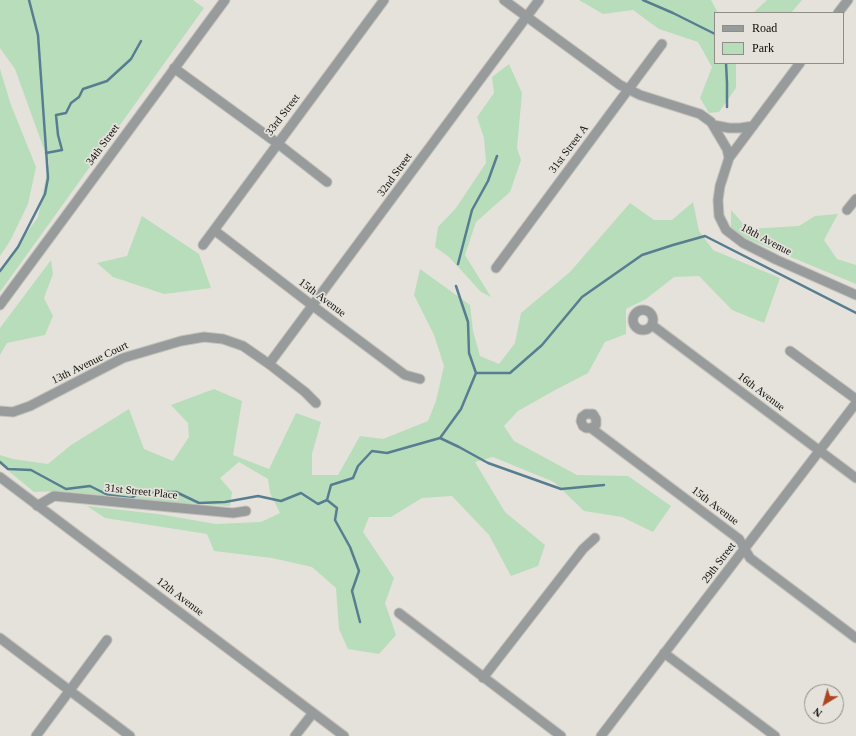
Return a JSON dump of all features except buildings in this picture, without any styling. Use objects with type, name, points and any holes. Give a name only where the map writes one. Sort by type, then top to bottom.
[{"type":"street","name":"34th Street","points":[[0,305],[225,0]]},
{"type":"street","name":"33rd Street","points":[[203,245],[384,0]]},
{"type":"street","points":[[504,0],[628,90],[700,114],[713,125],[727,149],[729,158]]},
{"type":"street","name":"32nd Street","points":[[269,364],[539,0]]},
{"type":"street","points":[[839,12],[848,0]]},
{"type":"street","name":"31st Street A","points":[[496,268],[662,44]]},
{"type":"street","name":"18th Avenue","points":[[799,64],[729,158],[720,186],[718,200],[719,216],[726,230],[743,243],[777,260],[856,295]]},
{"type":"street","points":[[174,68],[277,143],[327,182]]},
{"type":"street","points":[[713,125],[734,128],[753,126]]},
{"type":"street","points":[[848,210],[856,199]]},
{"type":"street","name":"15th Avenue","points":[[214,230],[312,306],[405,375],[420,379]]},
{"type":"street","name":"16th Avenue","points":[[652,325],[856,478]]},
{"type":"street","name":"13th Avenue Court","points":[[0,412],[13,412],[20,410],[124,358],[181,341],[204,337],[216,338],[243,346],[305,392],[316,403]]},
{"type":"street","points":[[790,351],[856,399]]},
{"type":"street","name":"29th Street","points":[[600,736],[856,403]]},
{"type":"street","name":"15th Avenue","points":[[591,428],[739,539],[750,558],[856,638]]},
{"type":"street","name":"12th Avenue","points":[[0,477],[344,736]]},
{"type":"street","name":"31st Street Place","points":[[37,506],[54,496],[234,513],[246,511]]},
{"type":"street","points":[[483,678],[583,549],[595,538]]},
{"type":"street","points":[[399,613],[561,736]]},
{"type":"street","points":[[0,638],[130,736]]},
{"type":"street","points":[[36,736],[107,640]]},
{"type":"street","points":[[664,653],[775,736]]},
{"type":"street","points":[[295,736],[313,713]]},
{"type":"green space","points":[[0,0],[193,0],[204,8],[0,292],[0,270],[38,217],[49,163],[15,69],[0,48]]},
{"type":"green space","points":[[579,0],[711,0],[717,12],[714,12],[714,64],[736,64],[736,88],[719,112],[709,113],[700,98],[712,67],[698,42],[659,29],[633,10],[603,14]]},
{"type":"green space","points":[[767,0],[802,0],[792,12],[754,12]]},
{"type":"green space","points":[[509,64],[522,93],[517,148],[521,160],[510,192],[476,222],[465,255],[491,297],[481,292],[449,257],[435,247],[438,227],[456,208],[486,163],[484,138],[477,117],[494,93],[492,77]]},
{"type":"green space","points":[[0,69],[11,105],[36,167],[28,204],[10,241],[0,256]]},
{"type":"green space","points":[[693,202],[699,231],[713,250],[780,278],[764,323],[732,310],[699,276],[674,277],[646,299],[626,309],[626,334],[605,342],[588,373],[518,411],[504,426],[514,441],[577,475],[628,476],[671,506],[653,532],[622,517],[584,511],[554,482],[493,457],[475,462],[505,512],[545,545],[538,566],[511,576],[489,535],[452,496],[422,498],[391,517],[369,517],[363,532],[394,578],[385,603],[396,635],[379,654],[348,649],[339,629],[336,588],[312,567],[272,558],[214,551],[207,534],[105,518],[87,506],[158,514],[216,524],[261,522],[280,513],[270,493],[268,479],[239,462],[220,478],[232,492],[230,506],[169,502],[60,491],[34,492],[0,464],[0,455],[13,459],[48,464],[71,445],[129,409],[144,449],[173,461],[189,437],[188,423],[171,405],[214,389],[242,401],[233,455],[269,469],[296,413],[321,422],[312,454],[312,475],[338,475],[360,436],[383,439],[428,421],[436,401],[444,366],[434,335],[414,295],[420,269],[470,305],[473,331],[480,356],[499,364],[515,343],[521,313],[570,272],[630,203],[654,220],[672,220]]},
{"type":"green space","points":[[731,210],[748,229],[799,226],[815,216],[838,214],[824,240],[837,259],[856,265],[856,284],[740,236],[731,227]]},
{"type":"green space","points":[[142,216],[199,254],[211,288],[164,294],[113,277],[97,263],[127,256]]},
{"type":"green space","points":[[51,260],[53,274],[44,298],[53,316],[45,335],[7,343],[0,355],[0,328]]},
{"type":"waterway","points":[[0,271],[18,247],[45,194],[48,178],[38,35],[29,0]]},
{"type":"waterway","points":[[643,0],[714,34]]},
{"type":"waterway","points":[[46,153],[62,150],[58,135],[56,115],[66,113],[71,103],[79,97],[83,89],[107,81],[131,59],[141,41]]},
{"type":"waterway","points":[[726,64],[727,107]]},
{"type":"waterway","points":[[458,264],[472,210],[488,181],[497,156]]},
{"type":"waterway","points":[[0,462],[8,469],[31,470],[66,489],[90,486],[108,495],[131,498],[142,492],[176,492],[199,503],[225,502],[258,496],[281,501],[301,493],[318,504],[327,500],[331,485],[353,478],[358,466],[372,451],[387,453],[440,438],[461,409],[476,373],[510,373],[542,345],[582,297],[642,255],[705,236],[856,313]]},
{"type":"waterway","points":[[456,286],[468,322],[469,353],[476,373]]},
{"type":"waterway","points":[[440,438],[488,463],[561,489],[604,485]]},
{"type":"waterway","points":[[327,500],[337,508],[335,520],[350,547],[359,571],[352,591],[360,622]]}]
